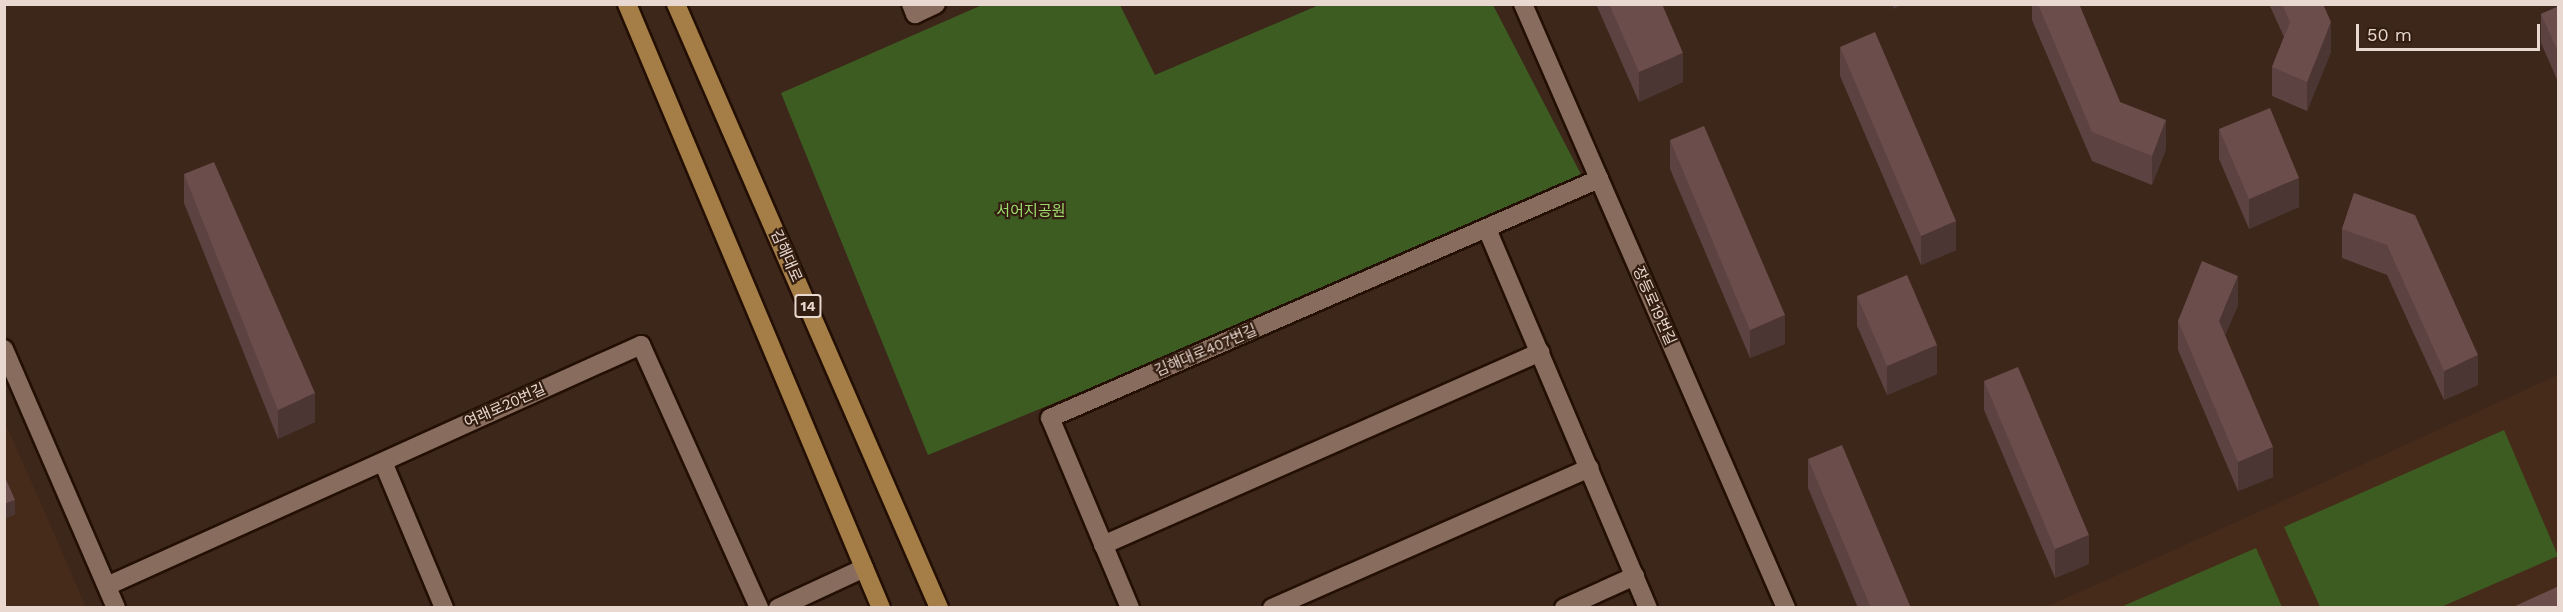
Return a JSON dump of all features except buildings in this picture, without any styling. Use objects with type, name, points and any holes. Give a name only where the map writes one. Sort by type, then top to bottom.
[{"type":"main road","points":[[627,4],[881,608]]},
{"type":"main road","name":"김해대로","points":[[676,4],[939,608]]},
{"type":"street","points":[[911,4],[915,14],[936,4]]},
{"type":"street","name":"장등로19번길","points":[[1523,4],[1786,608]]},
{"type":"street","name":"김해대로407번길","points":[[1130,608],[1050,418],[1487,230],[1599,179]]},
{"type":"street","points":[[1487,230],[1648,608]]},
{"type":"street","name":"여래로20번길","points":[[107,586],[640,345],[759,608]]},
{"type":"street","points":[[4,349],[117,608]]},
{"type":"street","points":[[1103,545],[1540,352]]},
{"type":"street","points":[[383,462],[444,608]]},
{"type":"street","points":[[1272,608],[1589,468]]},
{"type":"street","points":[[778,608],[864,568]]},
{"type":"street","points":[[1564,608],[1635,576]]},
{"type":"shaded area","points":[[2558,375],[2558,607],[2044,608],[2252,515]]},
{"type":"shaded area","points":[[4,420],[57,540],[86,607],[5,607]]},
{"type":"green space","name":"서어지공원","points":[[982,5],[1120,5],[1155,75],[1319,5],[1493,5],[1586,184],[928,455],[781,93]]},
{"type":"green space","points":[[2504,430],[2558,556],[2441,607],[2320,607],[2284,527]]},
{"type":"green space","points":[[2256,548],[2282,607],[2121,607]]}]
